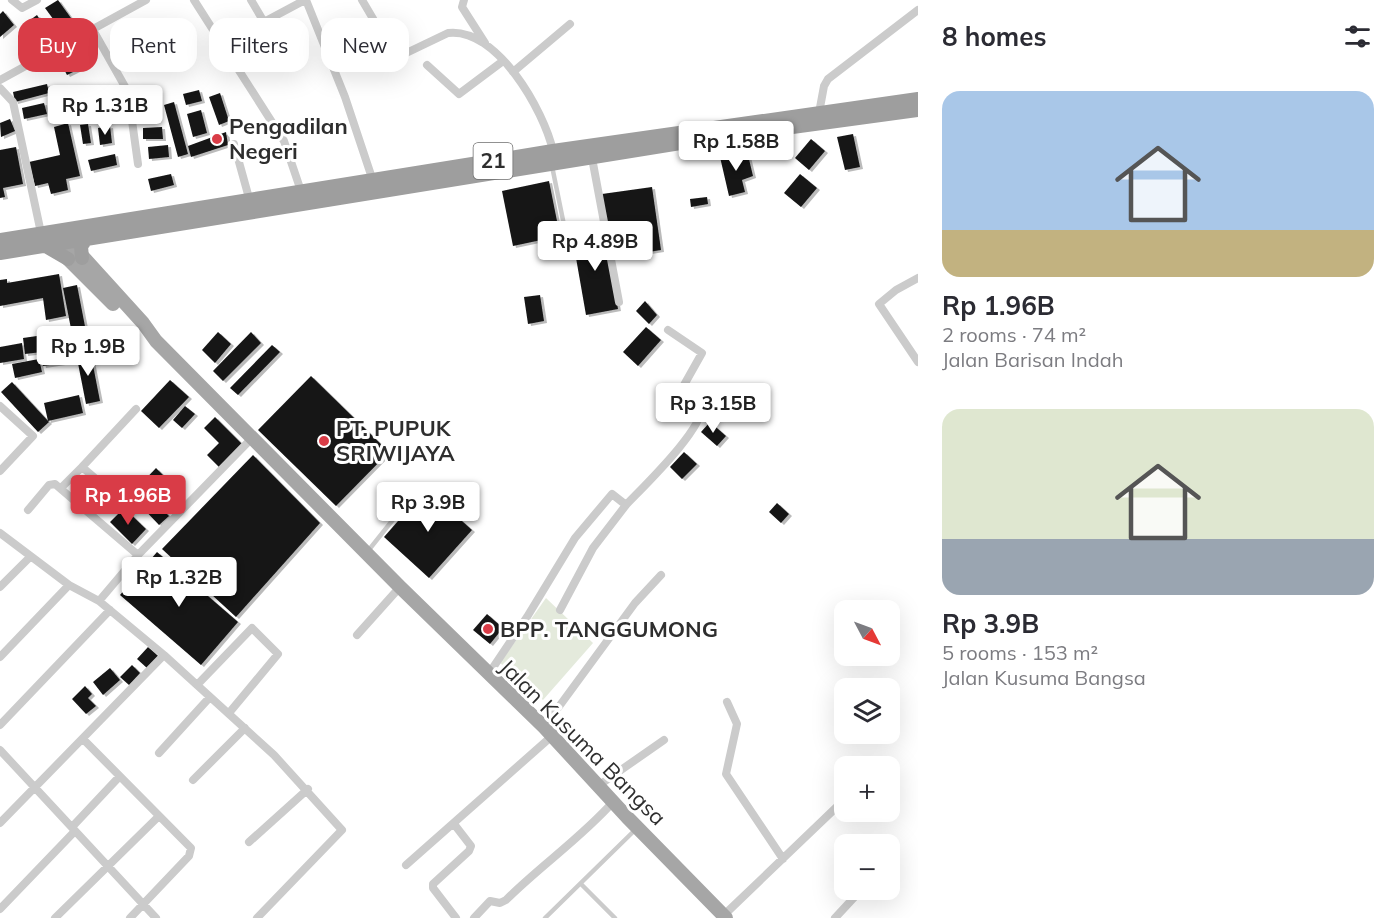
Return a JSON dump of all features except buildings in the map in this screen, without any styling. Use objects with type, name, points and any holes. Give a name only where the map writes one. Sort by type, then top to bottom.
[{"type":"highway","name":"21","points":[[66,235],[87,238],[303,197],[918,99]]},
{"type":"highway","name":"21","points":[[0,240],[42,239],[66,235],[249,198],[303,197],[373,181],[552,157],[592,158],[705,139],[918,110]]},
{"type":"highway","points":[[42,239],[75,258],[87,238]]},
{"type":"highway","name":"21","points":[[0,253],[42,239]]},
{"type":"main road","name":"Jalan Kusuma Bangsa","points":[[66,235],[75,258],[143,323],[156,341],[400,588],[548,731],[613,802],[725,916]]},
{"type":"street","points":[[12,0],[22,8],[36,0]]},
{"type":"street","points":[[98,27],[147,0]]},
{"type":"street","points":[[194,0],[209,25]]},
{"type":"street","points":[[250,0],[261,18]]},
{"type":"street","points":[[272,18],[306,0],[345,97],[373,181]]},
{"type":"street","points":[[362,0],[395,56],[400,56],[448,33],[456,33],[486,44]]},
{"type":"street","points":[[464,0],[462,7],[486,44],[513,72],[541,113],[552,157]]},
{"type":"street","points":[[819,113],[824,86],[828,79],[918,10]]},
{"type":"street","points":[[513,72],[570,24]]},
{"type":"street","points":[[98,39],[128,92],[138,164]]},
{"type":"street","points":[[427,65],[459,94],[503,61]]},
{"type":"street","points":[[0,80],[18,70]]},
{"type":"street","points":[[239,72],[284,141],[303,197]]},
{"type":"street","points":[[0,88],[13,102],[42,239]]},
{"type":"street","points":[[234,144],[249,198]]},
{"type":"street","points":[[592,158],[619,302]]},
{"type":"street","points":[[918,278],[896,290],[879,304],[918,362]]},
{"type":"street","points":[[560,610],[593,548],[626,505],[695,426],[703,409],[702,404],[684,385],[702,353],[668,330]]},
{"type":"street","points":[[0,406],[33,436],[0,471]]},
{"type":"street","points":[[61,488],[136,409]]},
{"type":"street","points":[[99,601],[138,555],[253,437]]},
{"type":"street","points":[[82,467],[130,508]]},
{"type":"street","points":[[28,510],[53,483],[138,555]]},
{"type":"street","points":[[488,675],[587,522],[612,494],[626,505]]},
{"type":"street","points":[[0,533],[69,585],[99,601],[164,656],[229,713],[308,789],[342,832],[257,918]]},
{"type":"street","points":[[0,587],[30,557]]},
{"type":"street","points":[[406,865],[454,824],[548,731],[636,603],[661,575]]},
{"type":"street","points":[[0,657],[69,585]]},
{"type":"street","points":[[357,636],[400,588]]},
{"type":"street","points":[[0,724],[110,610]]},
{"type":"street","points":[[197,685],[252,627],[277,651],[278,655],[229,713]]},
{"type":"street","points":[[0,823],[164,656]]},
{"type":"street","points":[[159,753],[210,697]]},
{"type":"street","points":[[727,702],[737,724],[726,774],[783,859]]},
{"type":"street","points":[[193,780],[245,728]]},
{"type":"street","points":[[83,739],[189,845],[191,853],[130,918]]},
{"type":"street","points":[[598,786],[664,740]]},
{"type":"street","points":[[0,750],[36,786],[156,918]]},
{"type":"street","points":[[0,909],[119,777]]},
{"type":"street","points":[[249,842],[308,789]]},
{"type":"street","points":[[474,918],[490,901],[500,903],[506,900],[535,871],[588,830],[613,802]]},
{"type":"street","points":[[725,916],[834,810]]},
{"type":"street","points":[[55,918],[159,816]]},
{"type":"street","points":[[454,824],[471,846],[469,851],[433,884],[433,888],[456,918]]},
{"type":"street","points":[[835,918],[852,900]]},
{"type":"lane","points":[[552,157],[566,236]]},
{"type":"lane","points":[[366,553],[411,497]]},
{"type":"lane","points":[[545,918],[638,827]]},
{"type":"lane","points":[[581,884],[615,918]]},
{"type":"shaded area","points":[[546,598],[593,643],[543,700],[500,663]]},
{"type":"place","name":"Pengadilan Negeri","points":[[217,139]]},
{"type":"place","name":"PT. PUPUK SRIWIJAYA","points":[[324,441]]},
{"type":"place","name":"BPP. TANGGUMONG","points":[[488,629]]}]
